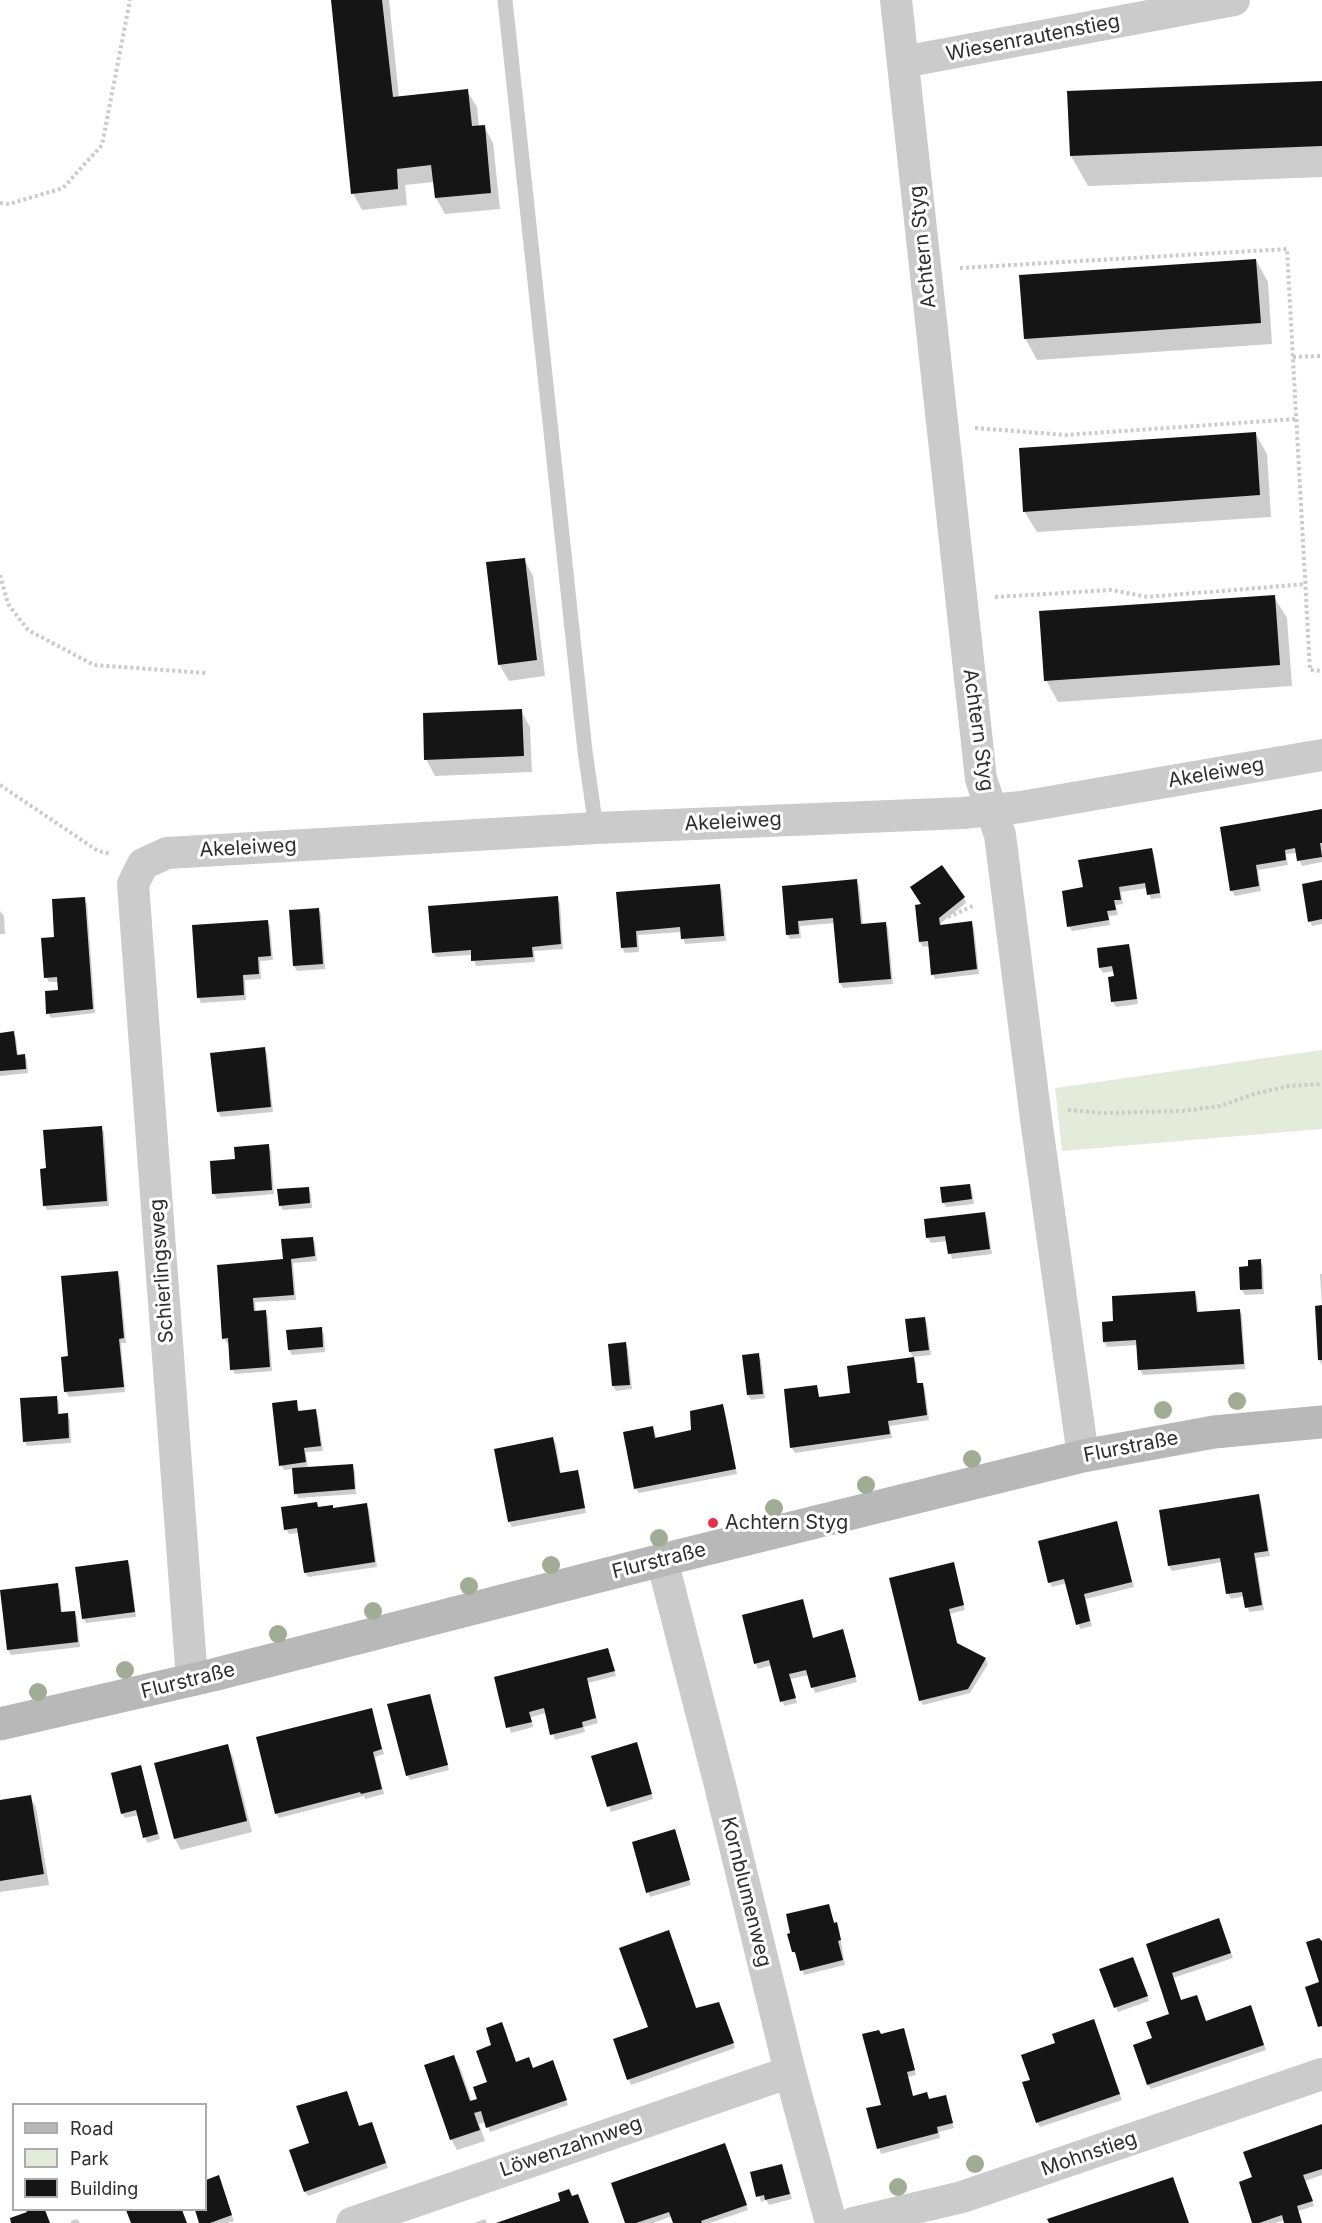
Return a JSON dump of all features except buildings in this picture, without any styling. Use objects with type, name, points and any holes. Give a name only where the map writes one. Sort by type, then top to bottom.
[{"type":"street","name":"Achtern Styg","points":[[896,0],[981,779],[1000,835],[1083,1456]]},
{"type":"street","name":"Wiesenrautenstieg","points":[[903,62],[1234,0]]},
{"type":"street","name":"Akeleiweg","points":[[143,864],[167,853],[597,828],[963,813],[1021,807],[1322,755]]},
{"type":"street","name":"Schierlingsweg","points":[[143,864],[133,884],[192,1680]]},
{"type":"street","name":"Flurstraße","points":[[0,1724],[192,1680],[1083,1456],[1214,1432],[1322,1422]]},
{"type":"street","name":"Kornblumenweg","points":[[662,1560],[790,2072],[831,2223]]},
{"type":"street","name":"Löwenzahnweg","points":[[352,2223],[790,2072]]},
{"type":"street","name":"Mohnstieg","points":[[852,2223],[962,2197],[1322,2074]]},
{"type":"lane","points":[[505,0],[583,739],[597,828]]},
{"type":"path","points":[[0,203],[9,204],[63,188],[102,145],[130,0]]},
{"type":"path","points":[[954,268],[1287,249],[1310,670],[1322,671]]},
{"type":"path","points":[[1293,357],[1322,356]]},
{"type":"path","points":[[971,427],[1065,435],[1296,419]]},
{"type":"path","points":[[0,575],[9,604],[28,630],[93,665],[206,673]]},
{"type":"path","points":[[989,597],[1111,590],[1148,597],[1305,584]]},
{"type":"path","points":[[0,785],[98,850],[143,864]]},
{"type":"path","points":[[948,917],[968,907],[984,903]]},
{"type":"path","points":[[1062,1109],[1102,1113],[1183,1111],[1220,1106],[1254,1094],[1289,1086],[1322,1083]]},
{"type":"green space","points":[[1322,1050],[1322,1129],[1062,1151],[1055,1088]]},
{"type":"place","name":"Achtern Styg","points":[[713,1523]]}]
